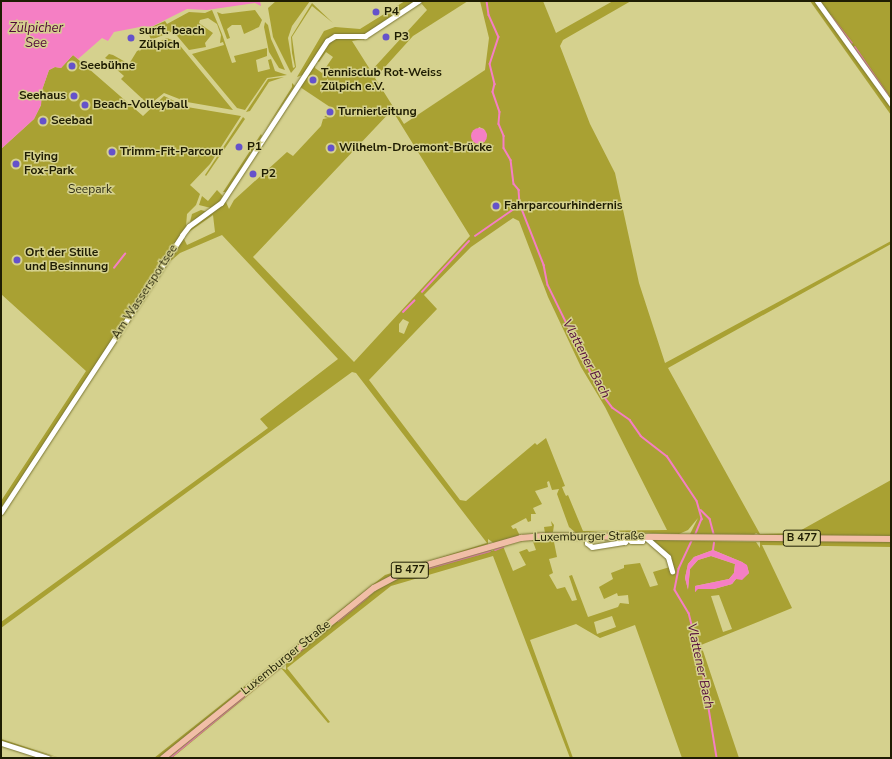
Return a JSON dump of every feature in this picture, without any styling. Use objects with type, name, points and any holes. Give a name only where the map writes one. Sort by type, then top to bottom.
[{"type":"main road","name":"Luxemburger Straße","points":[[163,758],[387,579],[521,538],[587,535],[628,537],[701,536],[891,539]]},
{"type":"street","name":"Am Wassersportsee","points":[[1,512],[182,235],[189,226],[221,203],[330,38],[365,36],[418,1]]},
{"type":"street","points":[[816,1],[891,104]]},
{"type":"street","points":[[587,535],[587,543],[592,546],[625,542],[628,537]]},
{"type":"street","points":[[644,536],[668,557],[672,571]]},
{"type":"street","points":[[1,743],[48,758]]},
{"type":"green space","points":[[276,1],[310,1],[292,26],[288,38],[293,68],[295,67],[291,37],[312,3],[333,23],[312,6],[292,37],[296,67],[291,73],[273,37],[268,8]]},
{"type":"green space","points":[[405,1],[416,1],[365,34],[333,35],[303,75],[297,77],[324,31],[335,27],[360,29]]},
{"type":"green space","points":[[422,1],[468,1],[413,36],[375,78],[404,124],[485,70],[489,38],[480,1],[543,1],[556,33],[613,1],[631,1],[563,40],[560,46],[590,124],[615,173],[639,283],[665,363],[891,241],[891,244],[668,368],[760,534],[796,533],[891,480],[891,537],[761,536],[756,533],[754,535],[690,534],[698,518],[688,530],[679,534],[601,531],[576,533],[569,527],[557,494],[559,489],[552,490],[549,481],[547,482],[548,487],[535,491],[542,504],[533,508],[536,514],[531,514],[531,521],[528,522],[526,518],[511,526],[513,529],[516,528],[520,536],[495,544],[488,539],[488,546],[406,569],[382,580],[159,758],[154,758],[385,575],[487,543],[356,373],[352,372],[1,628],[1,622],[268,428],[260,419],[338,359],[222,235],[180,253],[167,264],[1,517],[186,232],[226,202],[229,209],[234,200],[287,152],[293,156],[321,126],[323,119],[328,118],[324,117],[332,111],[330,107],[300,87],[315,65],[315,68],[322,73],[333,57],[326,52],[319,62],[316,61],[329,41],[337,37],[362,38],[388,24],[368,38],[352,41],[371,71],[427,10],[421,3],[394,19]],"holes":[[[392,110],[470,236],[354,362],[253,257]],[[479,127],[484,129],[487,135],[484,142],[478,145],[473,137]],[[213,215],[215,232],[187,245],[183,237]],[[513,218],[519,221],[548,297],[581,367],[605,407],[667,530],[583,531],[568,495],[566,496],[562,487],[565,486],[546,438],[537,445],[535,443],[466,501],[460,500],[369,380],[437,309],[424,295],[471,247]],[[403,319],[409,322],[404,334],[399,332],[399,324]]]},
{"type":"green space","points":[[810,1],[815,1],[854,54],[891,107],[891,115]]},
{"type":"green space","points":[[819,1],[891,1],[891,101],[856,51]]},
{"type":"green space","points":[[212,10],[232,63],[236,62],[234,56],[267,48],[267,56],[256,60],[258,72],[270,69],[268,60],[271,59],[275,71],[287,75],[267,78],[245,110],[237,108],[192,54],[224,45],[223,42],[220,43],[221,35],[217,24],[208,18],[200,20],[199,23],[213,33],[205,43],[206,47],[189,50],[173,31],[151,40],[147,29],[165,21],[167,24],[189,12],[205,13]]},
{"type":"green space","points":[[255,10],[262,20],[259,27],[244,34],[241,25],[232,25],[227,29],[230,38],[227,39],[217,12],[222,14]]},
{"type":"green space","points":[[265,22],[268,25],[271,39],[285,70],[279,68],[269,52],[264,27]]},
{"type":"green space","points":[[167,38],[177,42],[233,110],[187,102],[164,93],[149,105],[121,79],[124,76],[115,68],[117,64],[105,58],[109,54],[113,55],[129,64],[137,51]]},
{"type":"green space","name":"Seepark","points":[[73,55],[143,116],[164,96],[187,107],[241,116],[210,164],[190,185],[200,194],[196,205],[187,214],[186,226],[94,370],[1,508],[1,501],[86,371],[1,294],[1,149],[34,119],[41,105],[42,90],[49,70],[55,67],[61,68]]},
{"type":"green space","points":[[284,77],[269,82],[250,111],[246,112],[268,79]]},
{"type":"green space","points":[[292,83],[295,86],[265,130],[292,87]]},
{"type":"green space","points":[[243,117],[245,119],[206,176],[205,175]]},
{"type":"green space","points":[[261,134],[262,136],[226,192],[223,192]]},
{"type":"green space","points":[[217,190],[223,196],[219,202],[211,208],[199,205],[202,196],[208,201]]},
{"type":"green space","points":[[201,210],[208,212],[190,222],[192,214]]},
{"type":"green space","points":[[551,521],[554,525],[553,532],[545,533],[544,527],[552,526]]},
{"type":"green space","points":[[553,537],[557,557],[549,559],[553,573],[549,575],[557,589],[565,587],[572,601],[577,600],[569,576],[572,575],[588,617],[618,607],[620,603],[629,604],[628,595],[618,596],[617,593],[604,599],[599,587],[613,579],[611,573],[624,568],[624,565],[640,563],[650,587],[658,585],[653,572],[670,567],[670,573],[673,573],[668,556],[650,540],[756,542],[760,548],[760,539],[891,541],[891,547],[762,545],[792,608],[701,645],[739,758],[682,758],[635,625],[600,638],[576,624],[530,640],[573,758],[570,758],[493,556],[391,586],[287,668],[330,722],[328,723],[281,668],[172,758],[167,758],[279,667],[286,670],[286,661],[391,579],[466,556],[490,550],[492,551],[503,546],[513,571],[526,565],[519,552],[527,549],[529,552],[536,550],[532,539]],"holes":[[[713,550],[742,562],[747,566],[749,573],[742,579],[736,579],[732,584],[714,589],[697,589],[695,592],[695,586],[729,579],[734,573],[735,564],[711,556],[698,560],[690,569],[688,589],[685,578],[688,564],[694,557]],[[719,595],[732,629],[723,632],[711,596]],[[612,616],[616,627],[597,634],[594,622]]]},
{"type":"green space","points":[[650,542],[668,559],[670,567],[666,558]]},
{"type":"green space","points":[[1,739],[60,758],[1,741]]},
{"type":"water","name":"Zülpicher See","points":[[1,1],[260,1],[261,6],[255,3],[207,10],[187,9],[147,29],[145,26],[114,32],[108,41],[102,38],[78,59],[73,55],[61,68],[55,67],[49,70],[42,90],[41,105],[34,119],[1,149]]},
{"type":"water","points":[[479,128],[486,133],[487,136],[482,143],[479,144],[472,139],[471,136],[476,129]]},
{"type":"water","points":[[713,550],[747,565],[749,573],[742,580],[736,579],[732,584],[714,589],[698,589],[695,592],[695,586],[729,579],[734,573],[735,564],[711,556],[698,560],[690,569],[688,590],[685,578],[688,564],[694,557]]},
{"type":"waterway","name":"Vlattener Bach","points":[[487,1],[489,15],[499,37],[490,64],[495,84],[493,92],[500,112],[499,124],[504,136],[504,148],[511,160],[514,184],[519,190],[520,204],[544,265],[548,285],[600,391],[613,408],[630,420],[641,436],[667,456],[697,501],[702,519],[695,536]]},
{"type":"waterway","points":[[831,16],[852,43]]},
{"type":"waterway","points":[[855,47],[888,95]]},
{"type":"waterway","points":[[475,236],[514,209]]},
{"type":"waterway","points":[[422,292],[469,241]]},
{"type":"waterway","points":[[114,268],[125,254]]},
{"type":"waterway","points":[[403,312],[414,301]]},
{"type":"waterway","points":[[701,510],[710,519],[714,534]]},
{"type":"waterway","name":"Vlattener Bach","points":[[693,539],[679,569],[675,590],[689,613],[702,665],[717,758]]},
{"type":"waterway","points":[[713,550],[714,543]]},
{"type":"waterway","points":[[495,550],[503,547]]},
{"type":"waterway","points":[[404,575],[490,551]]},
{"type":"waterway","points":[[338,621],[368,597]]},
{"type":"waterway","points":[[287,662],[304,648]]},
{"type":"waterway","points":[[170,758],[279,668]]},
{"type":"place","name":"P4","points":[[376,12]]},
{"type":"place","name":"P3","points":[[386,37]]},
{"type":"place","name":"surft. beach Zülpich","points":[[131,38]]},
{"type":"place","name":"Seebühne","points":[[72,66]]},
{"type":"place","name":"Tennisclub Rot-Weiss Zülpich e.V.","points":[[313,80]]},
{"type":"place","name":"Seehaus","points":[[74,96]]},
{"type":"place","name":"Beach-Volleyball","points":[[85,105]]},
{"type":"place","name":"Turnierleitung","points":[[330,112]]},
{"type":"place","name":"Seebad","points":[[43,121]]},
{"type":"place","name":"P1","points":[[239,147]]},
{"type":"place","name":"Wilhelm-Droemont-Brücke","points":[[331,148]]},
{"type":"place","name":"Trimm-Fit-Parcour","points":[[112,152]]},
{"type":"place","name":"Flying Fox-Park","points":[[16,164]]},
{"type":"place","name":"P2","points":[[253,174]]},
{"type":"place","name":"Fahrparcourhindernis","points":[[496,206]]},
{"type":"place","name":"Ort der Stille und Besinnung","points":[[17,260]]}]
